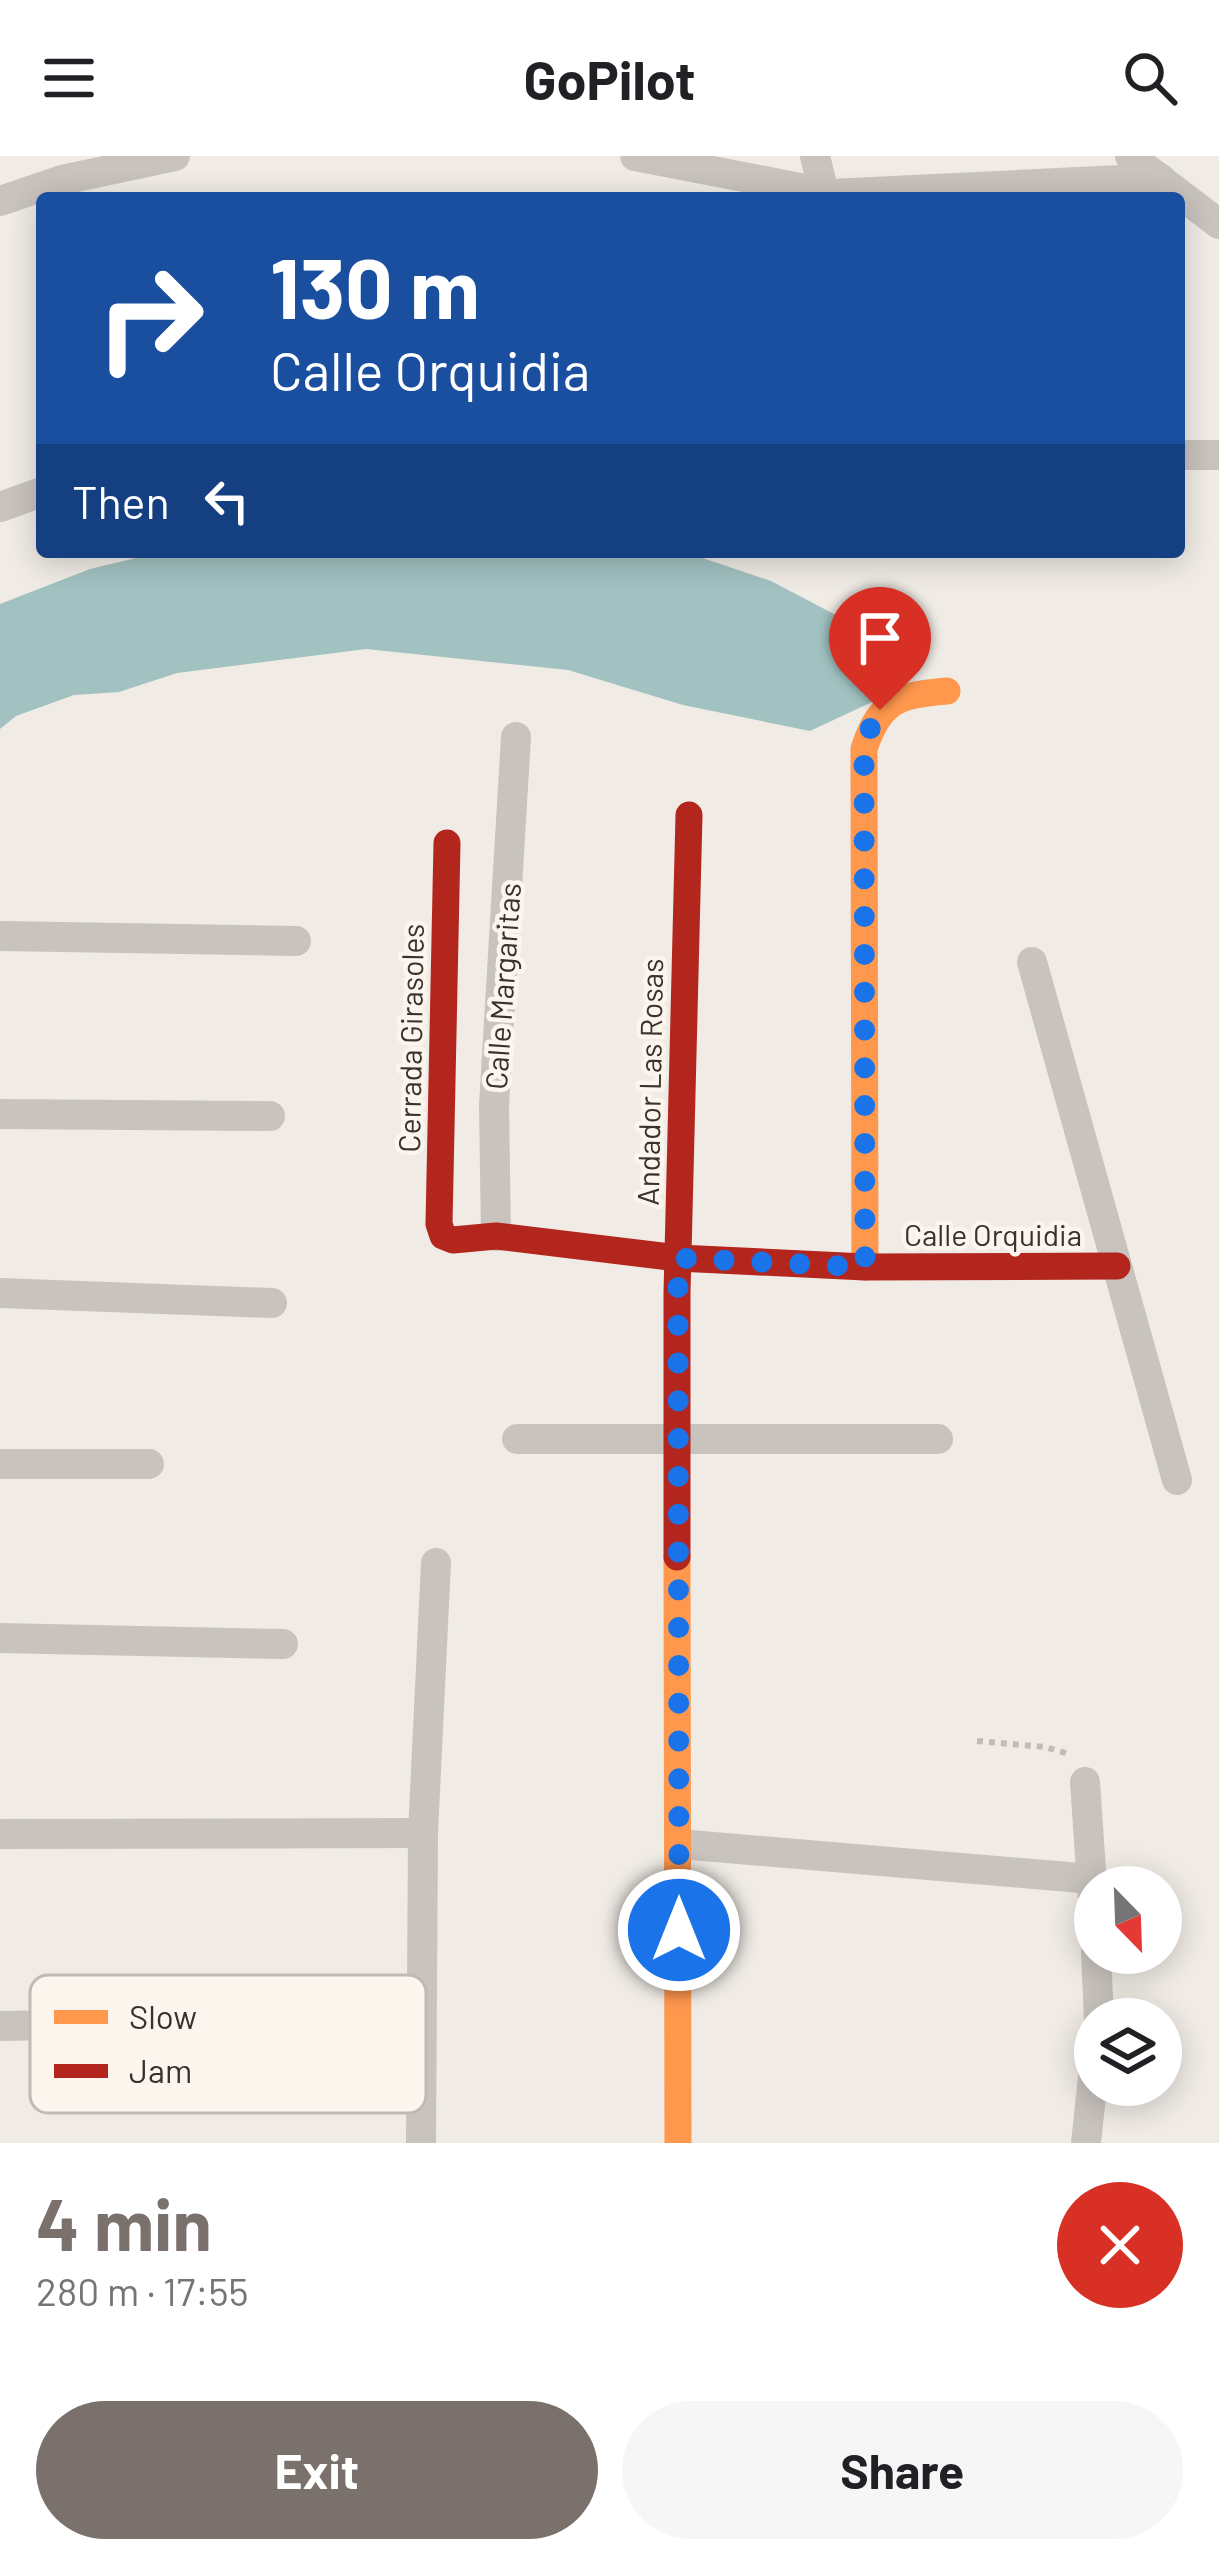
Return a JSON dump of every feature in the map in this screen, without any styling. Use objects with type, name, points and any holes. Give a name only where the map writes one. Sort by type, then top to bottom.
[{"type":"street","points":[[0,201],[62,180],[175,156]]},
{"type":"street","points":[[635,156],[807,192]]},
{"type":"street","points":[[815,156],[817,192]]},
{"type":"street","points":[[1130,156],[1178,192]]},
{"type":"street","points":[[921,192],[1160,178]]},
{"type":"street","points":[[1185,197],[1219,224]]},
{"type":"street","points":[[1185,455],[1219,455]]},
{"type":"street","points":[[0,507],[36,494]]},
{"type":"street","points":[[865,1267],[864,749],[880,710],[895,699],[947,691]]},
{"type":"street","name":"Calle Margaritas","points":[[496,1236],[494,1105],[516,737]]},
{"type":"street","name":"Andador Las Rosas","points":[[678,2143],[678,1258],[689,814]]},
{"type":"street","name":"Cerrada Girasoles","points":[[440,1233],[447,844]]},
{"type":"street","points":[[0,936],[296,941]]},
{"type":"street","points":[[1032,962],[1177,1480]]},
{"type":"street","points":[[0,1114],[270,1116]]},
{"type":"street","name":"Calle Orquidia","points":[[440,1233],[453,1240],[496,1236],[678,1258],[865,1267],[1117,1267]]},
{"type":"street","points":[[0,1293],[272,1303]]},
{"type":"street","points":[[517,1439],[938,1438]]},
{"type":"street","points":[[0,1464],[149,1464]]},
{"type":"street","points":[[421,1975],[436,1563]]},
{"type":"street","points":[[0,1638],[283,1644]]},
{"type":"street","points":[[1084,1782],[1091,1866]]},
{"type":"street","points":[[0,1834],[423,1833]]},
{"type":"street","points":[[679,1844],[1074,1877]]},
{"type":"street","points":[[0,2026],[30,2026]]},
{"type":"street","points":[[1085,2143],[1089,2106]]},
{"type":"street","points":[[422,2113],[422,2143]]},
{"type":"path","points":[[977,1741],[1066,1752],[1079,1764],[1084,1782]]},
{"type":"water","points":[[136,558],[703,558],[771,581],[855,625],[888,655],[872,702],[810,731],[683,705],[568,670],[366,649],[177,673],[119,692],[74,695],[16,716],[0,729],[0,604],[90,569]]},
{"type":"traffic: slow","points":[[865,1267],[864,749],[877,720],[894,703],[947,691]]},
{"type":"traffic: slow","points":[[677,1557],[678,2143]]},
{"type":"traffic: jam","points":[[677,1557],[677,1293],[689,815]]},
{"type":"traffic: jam","points":[[447,843],[439,1224],[443,1236],[453,1240],[496,1236],[678,1258],[865,1267],[1117,1266]]},
{"type":"route","points":[[679,1930],[678,1258],[865,1267],[864,749],[880,710]]}]
